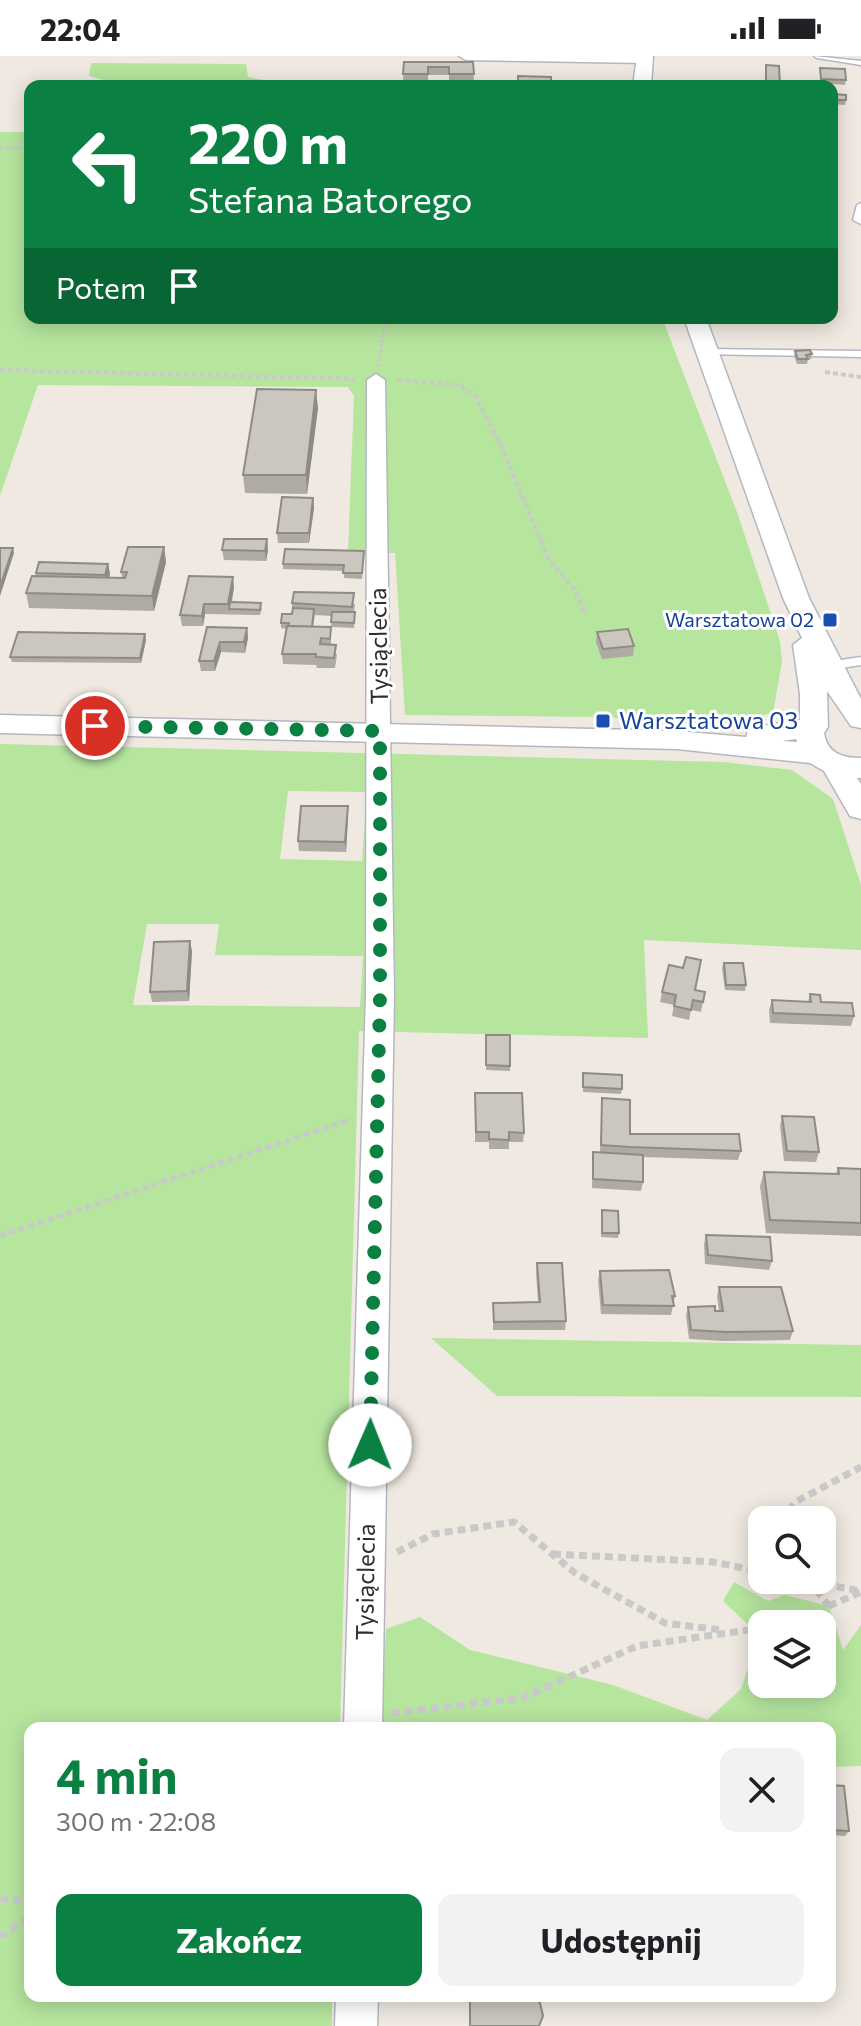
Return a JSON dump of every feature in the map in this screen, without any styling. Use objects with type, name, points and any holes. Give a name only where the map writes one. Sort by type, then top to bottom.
[{"type":"street","points":[[466,56],[645,57],[643,80]]},
{"type":"street","points":[[697,324],[796,598],[828,666],[861,720]]},
{"type":"street","name":"Tysiąclecia","points":[[363,1722],[377,1111],[380,731],[376,380]]},
{"type":"street","points":[[796,598],[832,754],[861,809]]},
{"type":"street","points":[[832,754],[830,719],[861,720]]},
{"type":"street","points":[[0,724],[677,740],[832,754]]},
{"type":"street","points":[[356,2026],[357,2002]]},
{"type":"lane","points":[[817,56],[861,63]]},
{"type":"lane","points":[[861,205],[857,220],[861,222]]},
{"type":"lane","points":[[707,352],[861,354]]},
{"type":"lane","points":[[828,666],[861,661]]},
{"type":"path","points":[[0,148],[24,148]]},
{"type":"path","points":[[376,380],[385,324]]},
{"type":"path","points":[[0,370],[147,371],[459,385],[475,396],[501,446],[549,560],[574,589],[585,613]]},
{"type":"path","points":[[0,1236],[377,1111]]},
{"type":"path","points":[[793,1506],[861,1467]]},
{"type":"path","points":[[367,1567],[433,1534],[514,1522],[575,1573],[665,1623],[727,1631]]},
{"type":"path","points":[[552,1554],[714,1562],[748,1569]]},
{"type":"path","points":[[836,1586],[861,1591]]},
{"type":"path","points":[[825,1610],[861,1591]]},
{"type":"path","points":[[819,1594],[829,1606]]},
{"type":"path","points":[[363,1722],[522,1698],[637,1646],[748,1629]]},
{"type":"path","points":[[0,1899],[24,1901]]},
{"type":"path","points":[[0,1937],[24,1920]]},
{"type":"green space","points":[[91,63],[246,64],[248,77],[264,80],[103,80],[89,76]]},
{"type":"green space","points":[[0,132],[24,132],[24,324],[664,324],[737,512],[780,641],[782,662],[773,713],[722,723],[598,717],[405,715],[395,553],[348,552],[354,396],[348,387],[38,385],[0,496]]},
{"type":"green space","points":[[0,744],[724,762],[792,770],[833,799],[861,885],[861,950],[644,940],[648,1038],[359,1031],[340,1722],[24,1722],[24,2002],[332,2002],[332,2026],[0,2026]],"holes":[[[288,791],[367,792],[362,861],[280,859]],[[147,924],[219,924],[215,955],[363,956],[360,1007],[133,1005]]]},
{"type":"green space","points":[[431,1338],[861,1345],[861,1397],[497,1396]]},
{"type":"green space","points":[[734,1582],[748,1590],[748,1594],[755,1594],[768,1601],[785,1595],[829,1606],[830,1610],[748,1610],[748,1625],[723,1601]]},
{"type":"green space","points":[[420,1617],[470,1650],[613,1685],[707,1720],[741,1689],[748,1668],[748,1698],[836,1698],[836,1628],[843,1650],[861,1625],[861,1766],[836,1767],[836,1722],[381,1722],[386,1629]]},
{"type":"building","points":[[404,62],[473,62],[474,74],[449,74],[449,67],[428,67],[428,74],[403,74]]},
{"type":"building","points":[[766,65],[779,66],[780,80],[766,80]]},
{"type":"building","points":[[820,68],[845,69],[846,80],[821,79]]},
{"type":"building","points":[[518,76],[551,77],[551,80],[518,80]]},
{"type":"building","points":[[838,94],[846,95],[846,100],[838,100]]},
{"type":"building","points":[[810,350],[812,354],[806,355],[808,359],[798,359],[795,351]]},
{"type":"building","points":[[257,389],[316,390],[306,475],[243,475]]},
{"type":"building","points":[[282,497],[313,498],[309,533],[277,533]]},
{"type":"building","points":[[224,539],[267,539],[265,551],[222,550]]},
{"type":"building","points":[[128,547],[164,547],[152,596],[26,593],[32,576],[125,578],[127,572],[121,572]]},
{"type":"building","points":[[0,548],[13,548],[0,587]]},
{"type":"building","points":[[285,549],[364,551],[362,573],[343,573],[344,565],[283,564]]},
{"type":"building","points":[[39,562],[108,564],[105,575],[36,573]]},
{"type":"building","points":[[189,576],[233,577],[228,604],[204,604],[202,616],[180,615]]},
{"type":"building","points":[[294,592],[354,593],[352,607],[292,603]]},
{"type":"building","points":[[230,602],[261,603],[260,610],[229,609]]},
{"type":"building","points":[[293,608],[314,609],[312,627],[281,623],[282,614],[292,614]]},
{"type":"building","points":[[332,612],[355,612],[354,623],[331,622]]},
{"type":"building","points":[[287,626],[331,627],[330,639],[321,638],[320,644],[336,645],[334,658],[316,657],[316,654],[282,654]]},
{"type":"building","points":[[207,627],[247,628],[244,642],[220,642],[214,661],[199,661]]},
{"type":"building","points":[[628,629],[634,646],[603,649],[597,632]]},
{"type":"building","points":[[18,632],[145,634],[140,658],[10,657]]},
{"type":"building","points":[[301,806],[348,806],[345,842],[298,841]]},
{"type":"building","points":[[190,941],[187,991],[150,992],[154,942]]},
{"type":"building","points":[[686,957],[701,960],[695,990],[705,992],[703,1002],[693,1000],[691,1010],[674,1006],[676,995],[662,992],[669,965],[683,968]]},
{"type":"building","points":[[724,963],[743,963],[746,985],[726,985]]},
{"type":"building","points":[[810,994],[820,995],[821,1002],[852,1003],[854,1016],[773,1013],[772,1000],[811,1002]]},
{"type":"building","points":[[486,1035],[510,1035],[510,1066],[486,1065]]},
{"type":"building","points":[[583,1073],[622,1075],[622,1089],[583,1087]]},
{"type":"building","points":[[475,1093],[522,1093],[524,1133],[509,1132],[509,1140],[489,1139],[489,1132],[476,1132]]},
{"type":"building","points":[[602,1098],[630,1100],[630,1134],[739,1134],[741,1151],[601,1145]]},
{"type":"building","points":[[782,1116],[814,1117],[819,1152],[787,1151]]},
{"type":"building","points":[[593,1152],[643,1155],[643,1182],[593,1179]]},
{"type":"building","points":[[838,1168],[861,1169],[861,1223],[770,1220],[764,1172],[839,1174]]},
{"type":"building","points":[[602,1210],[618,1211],[619,1233],[602,1233]]},
{"type":"building","points":[[706,1235],[770,1237],[772,1261],[708,1255]]},
{"type":"building","points":[[537,1263],[562,1263],[566,1321],[494,1322],[493,1303],[540,1302]]},
{"type":"building","points":[[669,1270],[674,1306],[603,1305],[600,1271]]},
{"type":"building","points":[[719,1287],[781,1287],[793,1331],[691,1330],[688,1307],[715,1306],[715,1311],[723,1311]]},
{"type":"building","points":[[836,1785],[844,1786],[849,1831],[836,1830]]},
{"type":"building","points":[[470,2002],[539,2002],[543,2016],[539,2026],[470,2026]]},
{"type":"place","name":"Warsztatowa 02","points":[[830,620]]},
{"type":"place","name":"Warsztatowa 03","points":[[603,721]]},
{"type":"route","points":[[95,726],[380,731],[380,995],[370,1445]]}]
